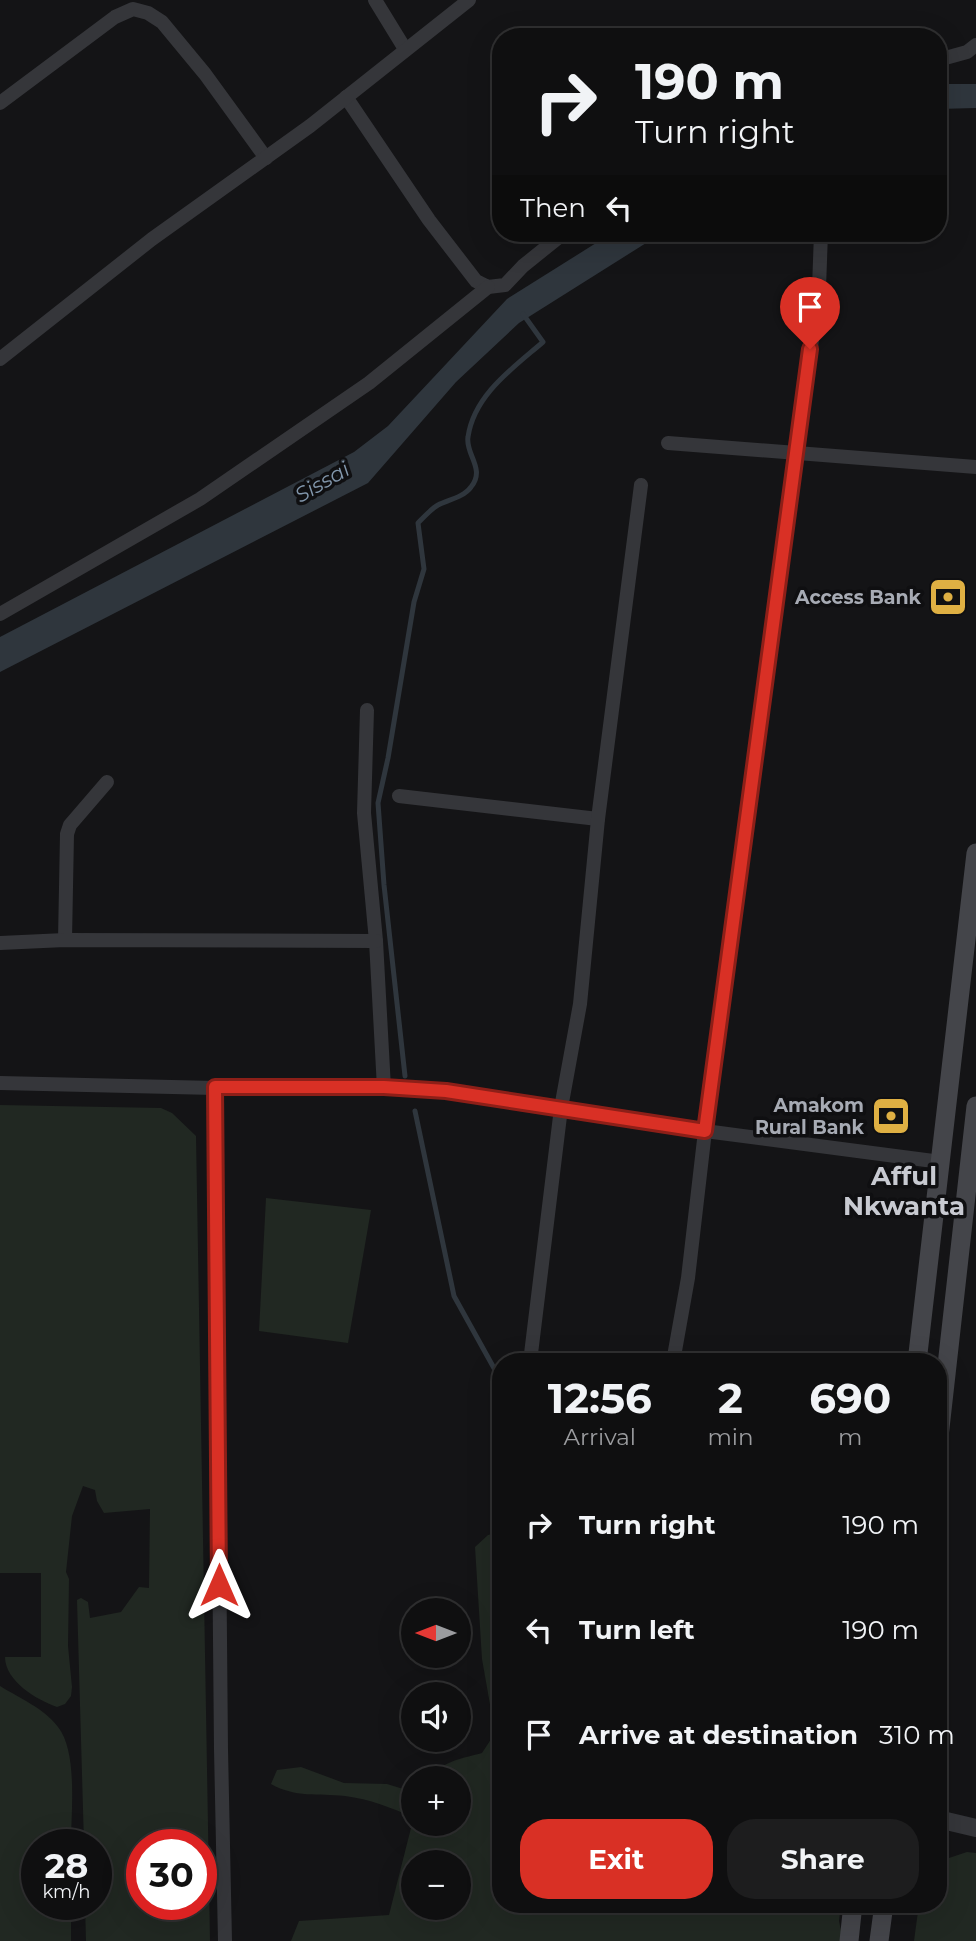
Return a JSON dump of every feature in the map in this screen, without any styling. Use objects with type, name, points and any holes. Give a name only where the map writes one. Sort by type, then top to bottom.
[{"type":"main road","points":[[918,1353],[976,853]]},
{"type":"main road","points":[[947,1365],[976,1106]]},
{"type":"main road","points":[[849,1941],[852,1913]]},
{"type":"main road","points":[[879,1941],[883,1913]]},
{"type":"street","points":[[375,0],[405,49]]},
{"type":"street","points":[[0,359],[152,239],[310,126],[470,0]]},
{"type":"street","points":[[0,103],[129,4],[162,22],[205,74],[266,158]]},
{"type":"street","points":[[947,58],[967,52],[976,45]]},
{"type":"street","points":[[346,96],[429,220],[476,281],[488,287]]},
{"type":"street","points":[[0,614],[200,499],[369,383],[488,287],[505,285],[553,242]]},
{"type":"street","points":[[675,1353],[688,1278],[705,1131],[819,288],[821,242]]},
{"type":"street","points":[[668,443],[976,467]]},
{"type":"street","points":[[531,1353],[561,1108],[580,1004],[598,819],[641,485]]},
{"type":"street","points":[[367,710],[364,813],[376,941],[384,1087]]},
{"type":"street","points":[[65,940],[67,834],[70,825],[107,782]]},
{"type":"street","points":[[399,796],[598,819]]},
{"type":"street","points":[[0,943],[65,940],[376,941]]},
{"type":"street","points":[[0,1083],[384,1087],[446,1091],[705,1131],[941,1162]]},
{"type":"street","points":[[215,1087],[220,1735],[225,1941]]},
{"type":"street","points":[[947,1821],[976,1828]]},
{"type":"shaded area","points":[[0,1105],[161,1108],[172,1113],[196,1136],[208,1829],[126,1829],[126,1920],[210,1920],[210,1941],[86,1941],[85,1920],[112,1920],[112,1829],[84,1829],[77,1600],[81,1598],[88,1602],[90,1618],[121,1612],[139,1587],[149,1588],[150,1509],[104,1513],[97,1501],[95,1490],[83,1486],[72,1516],[66,1572],[69,1579],[68,1646],[71,1696],[65,1704],[57,1707],[40,1700],[16,1682],[6,1666],[5,1657],[41,1657],[41,1573],[0,1573]]},
{"type":"shaded area","points":[[266,1198],[371,1210],[348,1343],[259,1331]]},
{"type":"shaded area","points":[[492,1534],[492,1716],[482,1659],[475,1547]]},
{"type":"shaded area","points":[[0,1686],[39,1709],[58,1727],[68,1751],[72,1783],[71,1829],[21,1829],[21,1920],[71,1920],[71,1941],[0,1941]]},
{"type":"shaded area","points":[[492,1738],[492,1913],[840,1913],[843,1941],[291,1941],[299,1921],[389,1915],[401,1868],[401,1920],[471,1920],[471,1850],[405,1850],[409,1836],[471,1836],[471,1766],[444,1766],[482,1753]]},
{"type":"shaded area","points":[[301,1767],[344,1783],[387,1784],[401,1788],[401,1812],[363,1799],[298,1793],[280,1788],[271,1784],[277,1770]]},
{"type":"shaded area","points":[[967,1852],[976,1853],[976,1941],[914,1941],[918,1913],[947,1913],[949,1858]]},
{"type":"water","points":[[947,84],[976,84],[976,108],[947,109]]},
{"type":"water","name":"Sissai","points":[[598,242],[648,242],[519,323],[456,382],[368,483],[0,672],[0,637],[354,452],[388,426],[507,299]]},
{"type":"waterway","points":[[405,1076],[378,803],[414,602],[424,569],[418,523],[435,507],[464,493],[475,480],[476,468],[468,437],[478,408],[496,384],[543,342],[523,314]]},
{"type":"waterway","points":[[415,1111],[454,1296],[492,1365]]},
{"type":"place","name":"Access Bank","points":[[948,597]]},
{"type":"place","name":"Amakom Rural Bank","points":[[891,1116]]},
{"type":"district","name":"Afful Nkwanta","points":[[904,1191]]},
{"type":"route","points":[[219,1585],[215,1087],[384,1087],[446,1091],[705,1131],[810,349]]}]
